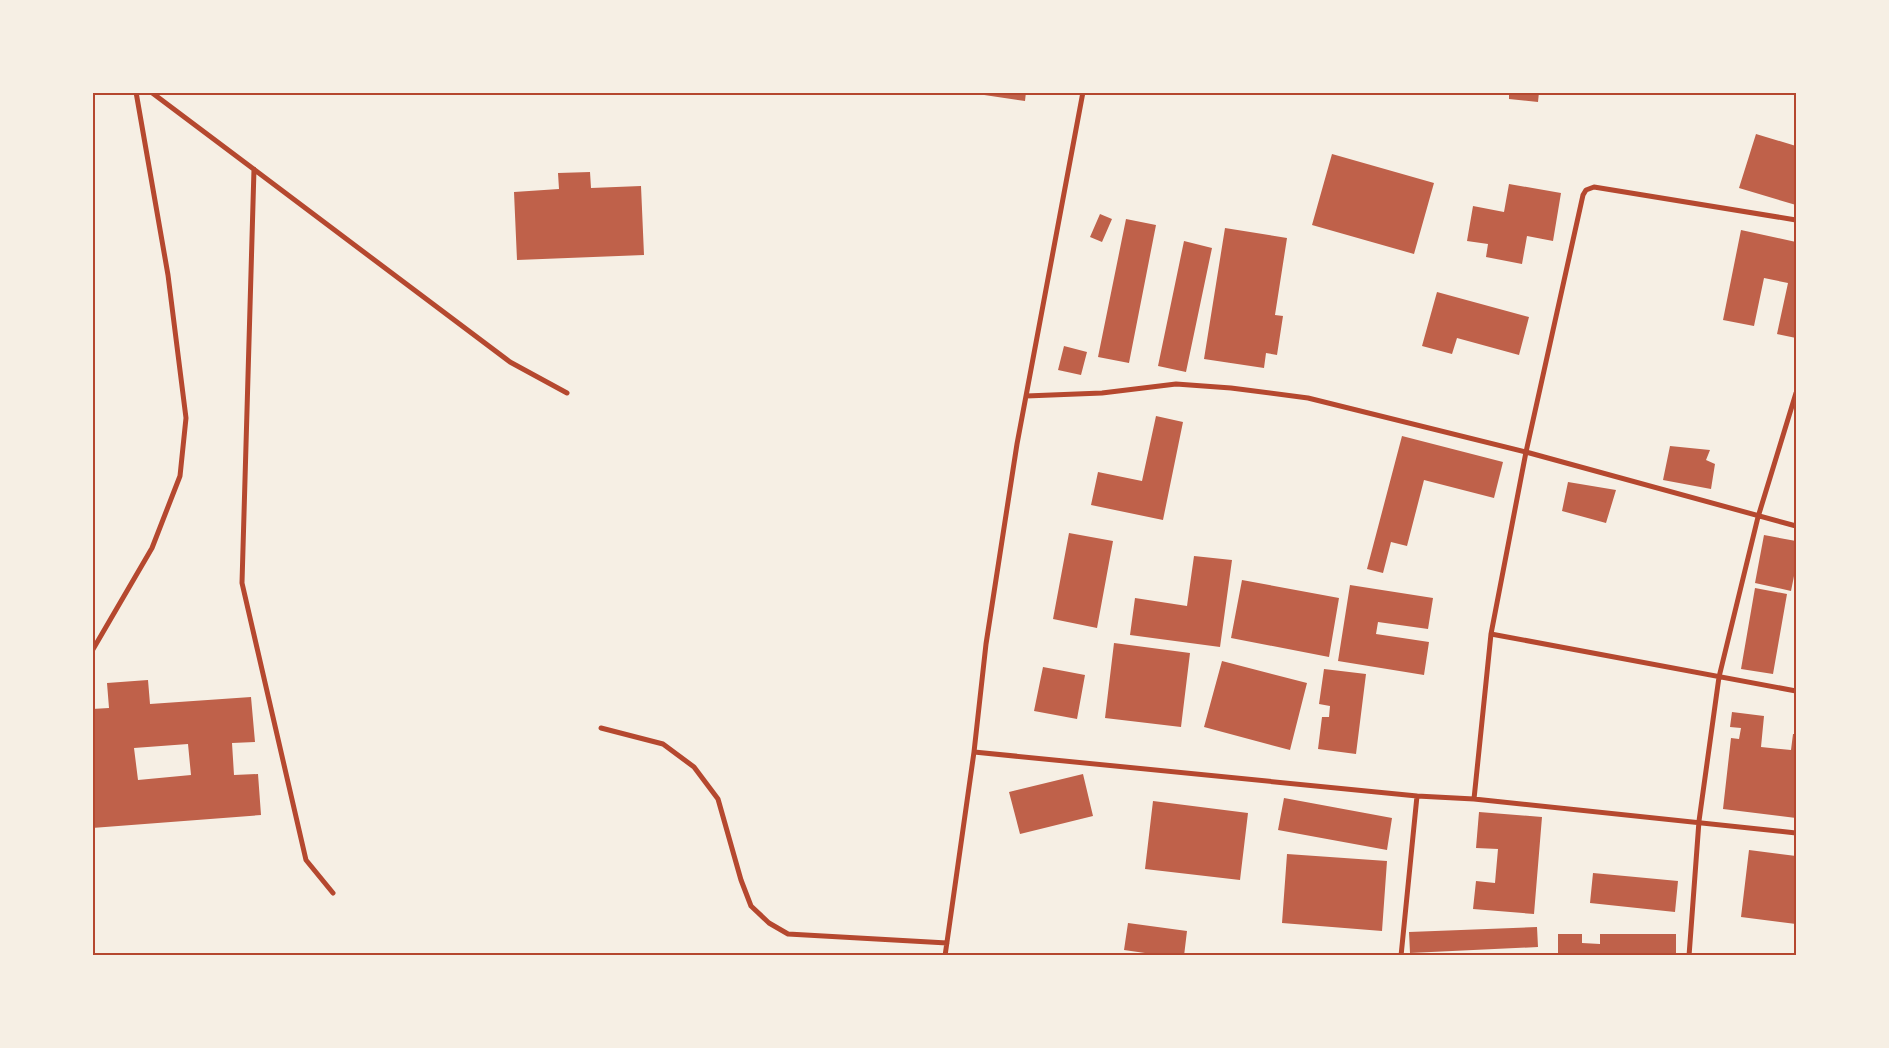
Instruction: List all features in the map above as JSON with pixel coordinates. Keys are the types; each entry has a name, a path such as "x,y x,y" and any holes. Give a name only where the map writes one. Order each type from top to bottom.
{"street":[{"path":"92,651 152,548 180,476 186,418 168,275 136,92"},
{"path":"151,92 510,362 567,393"},
{"path":"945,956 974,752 986,644 1017,444 1083,92"},
{"path":"254,169 242,583 306,860 333,893"},
{"path":"1474,799 1491,634 1526,452 1580,203 1586,190 1594,187 1796,220"},
{"path":"1026,396 1102,393 1176,384 1231,388 1308,398 1526,452 1796,526"},
{"path":"1689,956 1700,821 1719,677 1758,517 1796,393"},
{"path":"1491,634 1796,691"},
{"path":"601,728 663,744 694,767 718,799 741,880 751,906 769,923 788,934 947,943"},
{"path":"974,752 1417,796 1474,799 1700,821 1796,833"},
{"path":"1401,956 1417,796"}],"building":[{"path":"964,92 1026,92 1025,101"},
{"path":"1509,92 1539,92 1538,102 1509,99"},
{"path":"1756,134 1796,146 1796,205 1739,188"},
{"path":"1332,154 1434,183 1414,254 1312,225"},
{"path":"590,172 591,188 641,186 644,255 517,260 514,192 559,189 558,173"},
{"path":"1509,184 1561,193 1553,241 1527,236 1522,264 1486,257 1488,244 1467,241 1473,206 1504,212"},
{"path":"1100,214 1112,219 1102,242 1090,237"},
{"path":"1126,219 1156,225 1129,363 1098,357"},
{"path":"1225,228 1287,238 1275,315 1283,316 1277,355 1266,353 1264,368 1204,359"},
{"path":"1741,230 1796,242 1796,338 1777,334 1788,283 1764,278 1754,326 1723,320"},
{"path":"1184,241 1212,248 1186,372 1158,366"},
{"path":"1437,292 1529,317 1519,355 1457,338 1452,354 1422,346"},
{"path":"1064,346 1087,352 1081,375 1058,370"},
{"path":"1156,416 1183,422 1163,520 1091,505 1098,472 1142,481"},
{"path":"1402,436 1503,462 1494,498 1424,480 1407,546 1391,542 1383,573 1367,569"},
{"path":"1670,446 1710,450 1706,460 1715,464 1711,489 1663,480"},
{"path":"1568,482 1616,490 1606,523 1562,511"},
{"path":"1069,533 1113,541 1097,628 1053,619"},
{"path":"1764,535 1796,541 1796,577 1794,576 1791,591 1755,583"},
{"path":"1194,556 1232,560 1220,647 1130,635 1135,598 1187,606"},
{"path":"1242,580 1339,598 1329,657 1231,638"},
{"path":"1350,585 1433,598 1428,629 1378,622 1376,634 1429,642 1424,675 1338,661"},
{"path":"1755,588 1787,594 1773,674 1741,669"},
{"path":"1114,643 1190,653 1181,727 1105,718"},
{"path":"1222,661 1307,683 1290,750 1204,727"},
{"path":"1043,667 1085,675 1077,719 1034,711"},
{"path":"1324,669 1366,674 1356,754 1318,749 1322,717 1329,717 1330,706 1319,704"},
{"path":"148,680 150,704 251,697 255,742 232,743 234,775 258,774 261,815 92,828 92,709 109,708 107,683","holes":["188,744 191,775 138,780 134,748"]},
{"path":"1732,712 1764,716 1761,747 1791,750 1793,734 1796,734 1796,818 1723,809 1731,738 1739,739 1741,728 1730,727"},
{"path":"1083,774 1093,816 1020,834 1009,792"},
{"path":"1284,798 1392,818 1387,850 1278,830"},
{"path":"1153,801 1248,813 1240,880 1145,869"},
{"path":"1479,812 1542,817 1534,914 1473,909 1476,881 1495,883 1498,849 1476,848"},
{"path":"1749,850 1796,856 1796,924 1741,917"},
{"path":"1287,854 1387,861 1382,931 1282,923"},
{"path":"1593,873 1678,881 1675,912 1590,903"},
{"path":"1128,923 1187,931 1184,956 1166,956 1124,950"},
{"path":"1537,927 1538,947 1410,953 1409,932"},
{"path":"1558,934 1582,934 1582,943 1600,944 1600,934 1676,934 1676,956 1558,956"}]}
